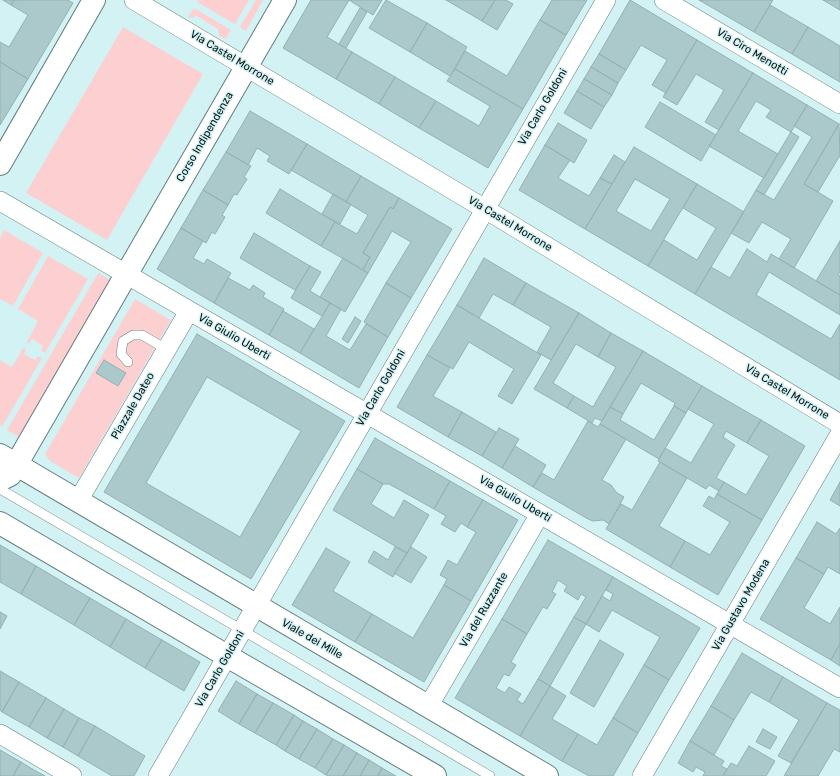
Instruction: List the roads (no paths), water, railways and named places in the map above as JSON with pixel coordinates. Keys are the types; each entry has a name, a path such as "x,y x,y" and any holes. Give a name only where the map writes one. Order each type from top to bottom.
{"main road":[{"path":"0,164 94,0"},
{"name":"Corso Indipendenza","path":"126,275 285,0"},
{"path":"0,480 10,475 8,460 126,275"},
{"path":"8,460 78,501"},
{"name":"Viale dei Mille","path":"78,501 547,776"},
{"path":"0,523 435,776"}],"street":[{"name":"Via Castel Morrone","path":"134,0 485,209 840,424"},
{"name":"Via Carlo Goldoni","path":"158,776 606,0"},
{"name":"Via Ciro Menotti","path":"664,0 840,104"},
{"path":"0,201 189,311"},
{"name":"Via Giulio Uberti","path":"189,311 840,688"},
{"name":"Piazzale Dateo","path":"78,501 189,311"},
{"name":"Via Gustavo Modena","path":"642,776 840,434"},
{"name":"Via del Ruzzante","path":"428,707 540,514"},
{"path":"0,734 72,776"}],"lane":[{"path":"128,362 121,354 123,341 133,335 142,335 166,349"},
{"path":"0,489 490,776"}]}
